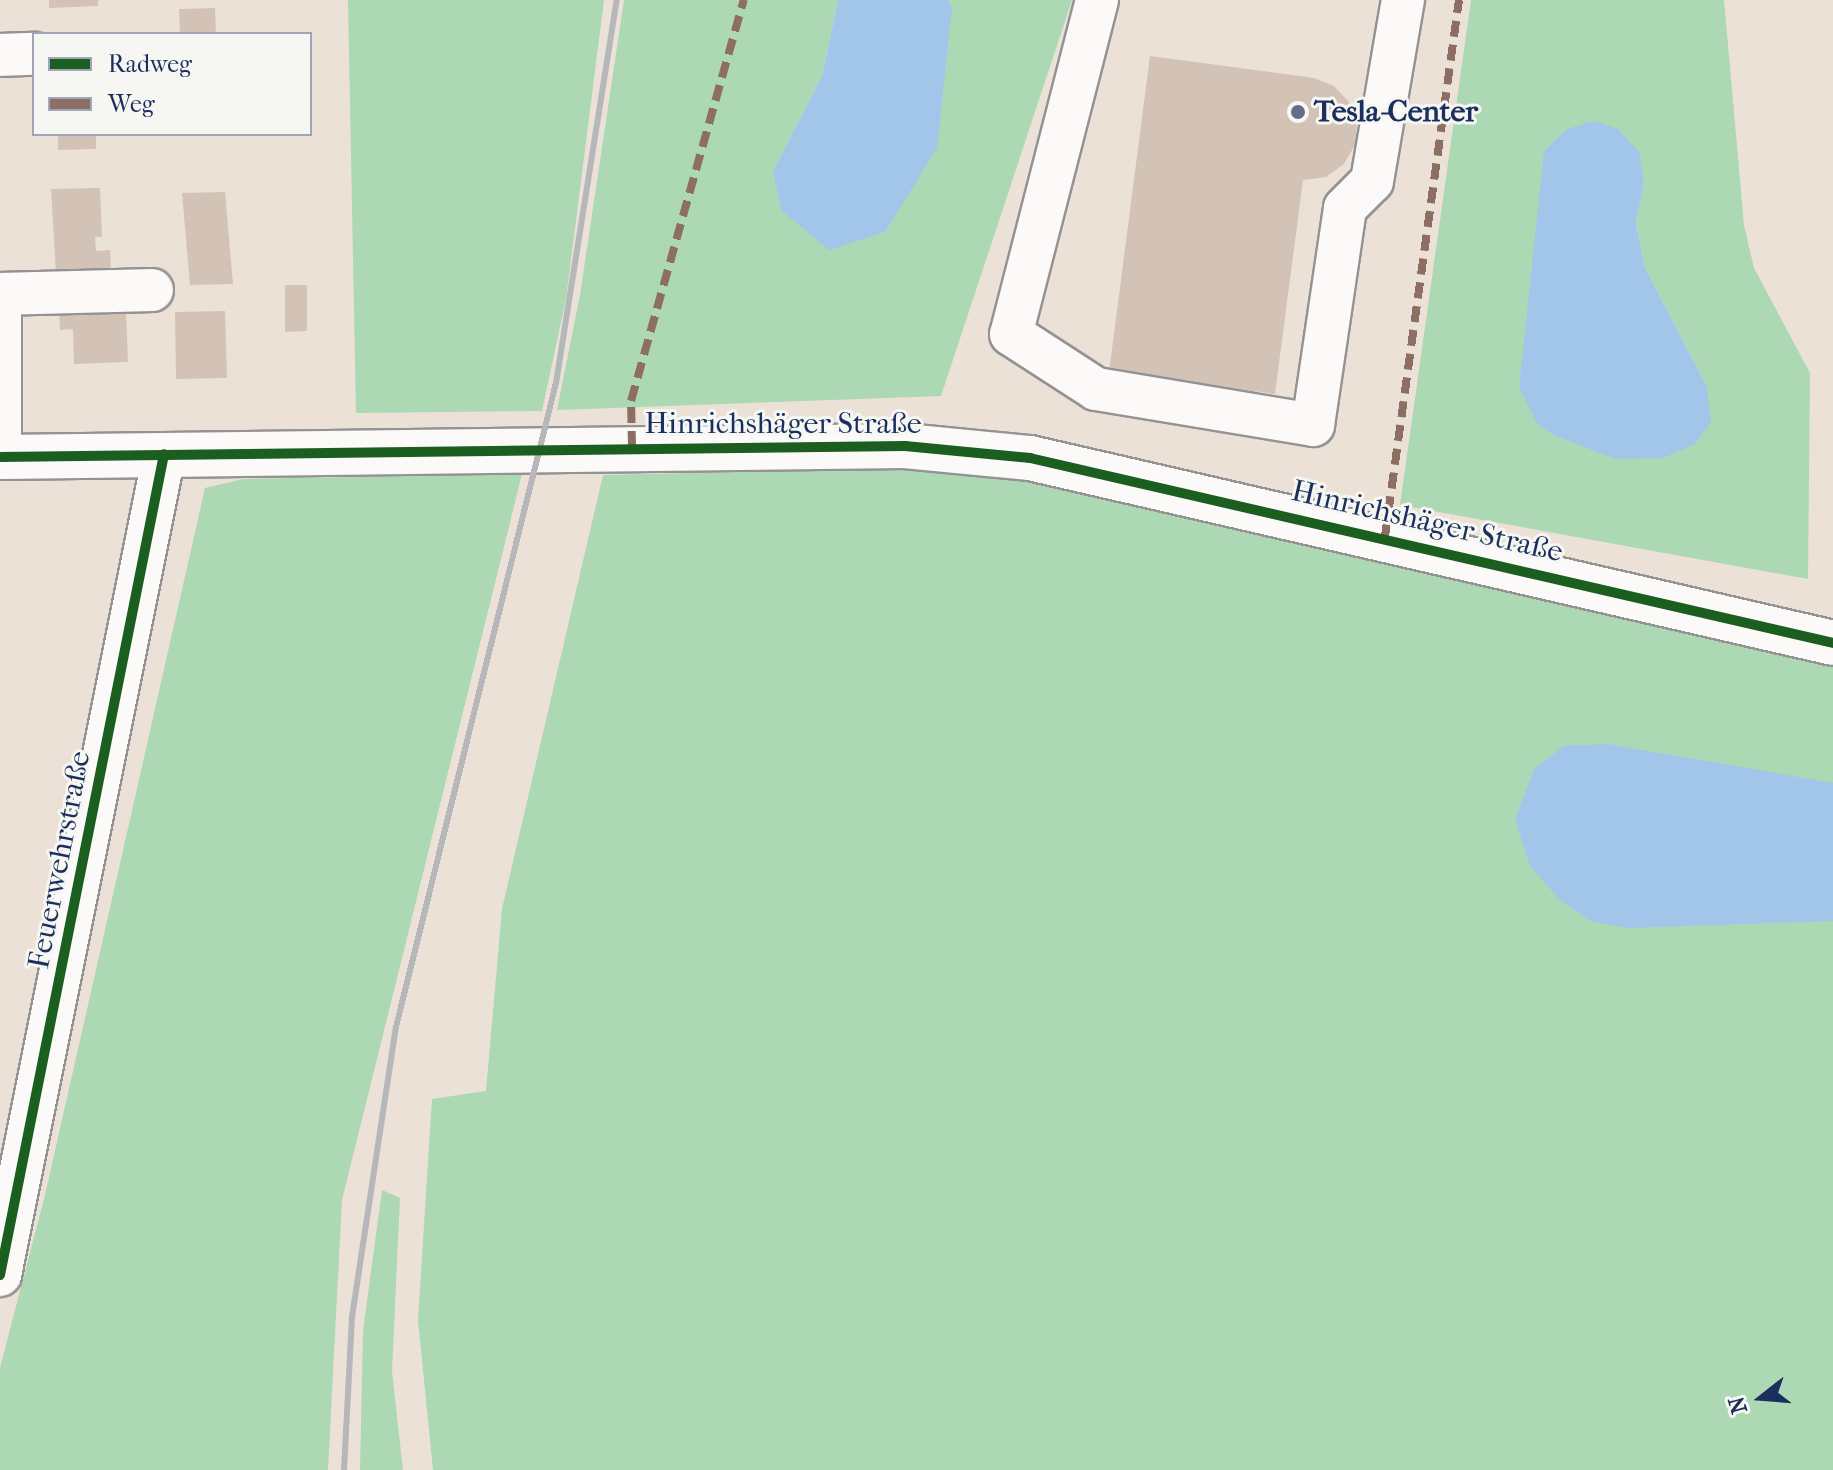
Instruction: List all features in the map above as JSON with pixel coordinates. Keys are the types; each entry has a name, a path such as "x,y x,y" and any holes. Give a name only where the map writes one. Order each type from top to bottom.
{"main road":[{"name":"Hinrichshäger Straße","path":"0,457 905,446 1030,458 1833,643"}],"street":[{"path":"1097,0 1011,334 1096,389 1313,425 1345,208 1372,181 1403,0"},
{"path":"0,55 32,54"},
{"path":"0,294 152,290"},
{"path":"0,302 0,457"},
{"name":"Feuerwehrstraße","path":"0,1275 164,454"}],"green space":[{"path":"348,0 604,0 566,299 542,411 356,413"},
{"path":"624,0 838,0 822,76 773,171 952,8 948,0 1072,0 941,396 557,410 580,295"},
{"path":"1471,0 1724,0 1744,225 1754,268 1810,373 1808,579 1400,505","holes":["1544,152 1644,182 1636,223 1645,268 1707,387"]},
{"path":"901,468 1037,477 1833,660 1833,1470 433,1470 418,1320 432,1099 486,1091 502,909 603,475"},
{"path":"522,474 342,1200 328,1470 0,1470 0,1368 45,1195 205,488 243,479"},
{"path":"382,1190 400,1198 392,1371 403,1470 360,1470 363,1331"}],"water":[{"path":"838,0 948,0 952,8 937,148 885,232 829,250 781,210 773,171 822,76"},
{"path":"1594,121 1618,129 1639,152 1644,182 1636,223 1645,268 1707,387 1711,422 1695,444 1663,458 1616,459 1553,435 1537,423 1519,387 1544,151 1567,129"},
{"path":"1608,744 1833,783 1833,921 1629,928 1590,921 1559,899 1530,866 1515,819 1534,769 1564,746"}],"building":[{"path":"49,0 98,0 98,6 49,8"},
{"path":"215,8 216,32 180,32 179,9"},
{"path":"1150,56 1314,78 1334,86 1349,102 1357,123 1355,145 1344,164 1326,177 1303,180 1275,394 1109,372"},
{"path":"58,136 96,136 96,149 58,150"},
{"path":"100,188 102,237 95,237 96,251 110,250 111,272 56,273 51,189"},
{"path":"225,192 233,284 190,285 182,193"},
{"path":"285,285 307,285 307,331 285,332"},
{"path":"90,302 90,315 126,313 128,362 74,364 73,329 60,330 59,303"},
{"path":"225,311 227,378 176,379 175,312"}],"railway":[{"path":"344,1470 352,1317 396,1027 556,383 617,0"}],"marked path":[{"path":"632,447 631,401 744,0"},
{"path":"1385,536 1459,0"}],"cycle path":[{"path":"0,457 905,446 1030,458 1833,643"},
{"path":"0,1275 164,454"}],"place":[{"name":"Tesla-Center","path":"1298,112"}]}
